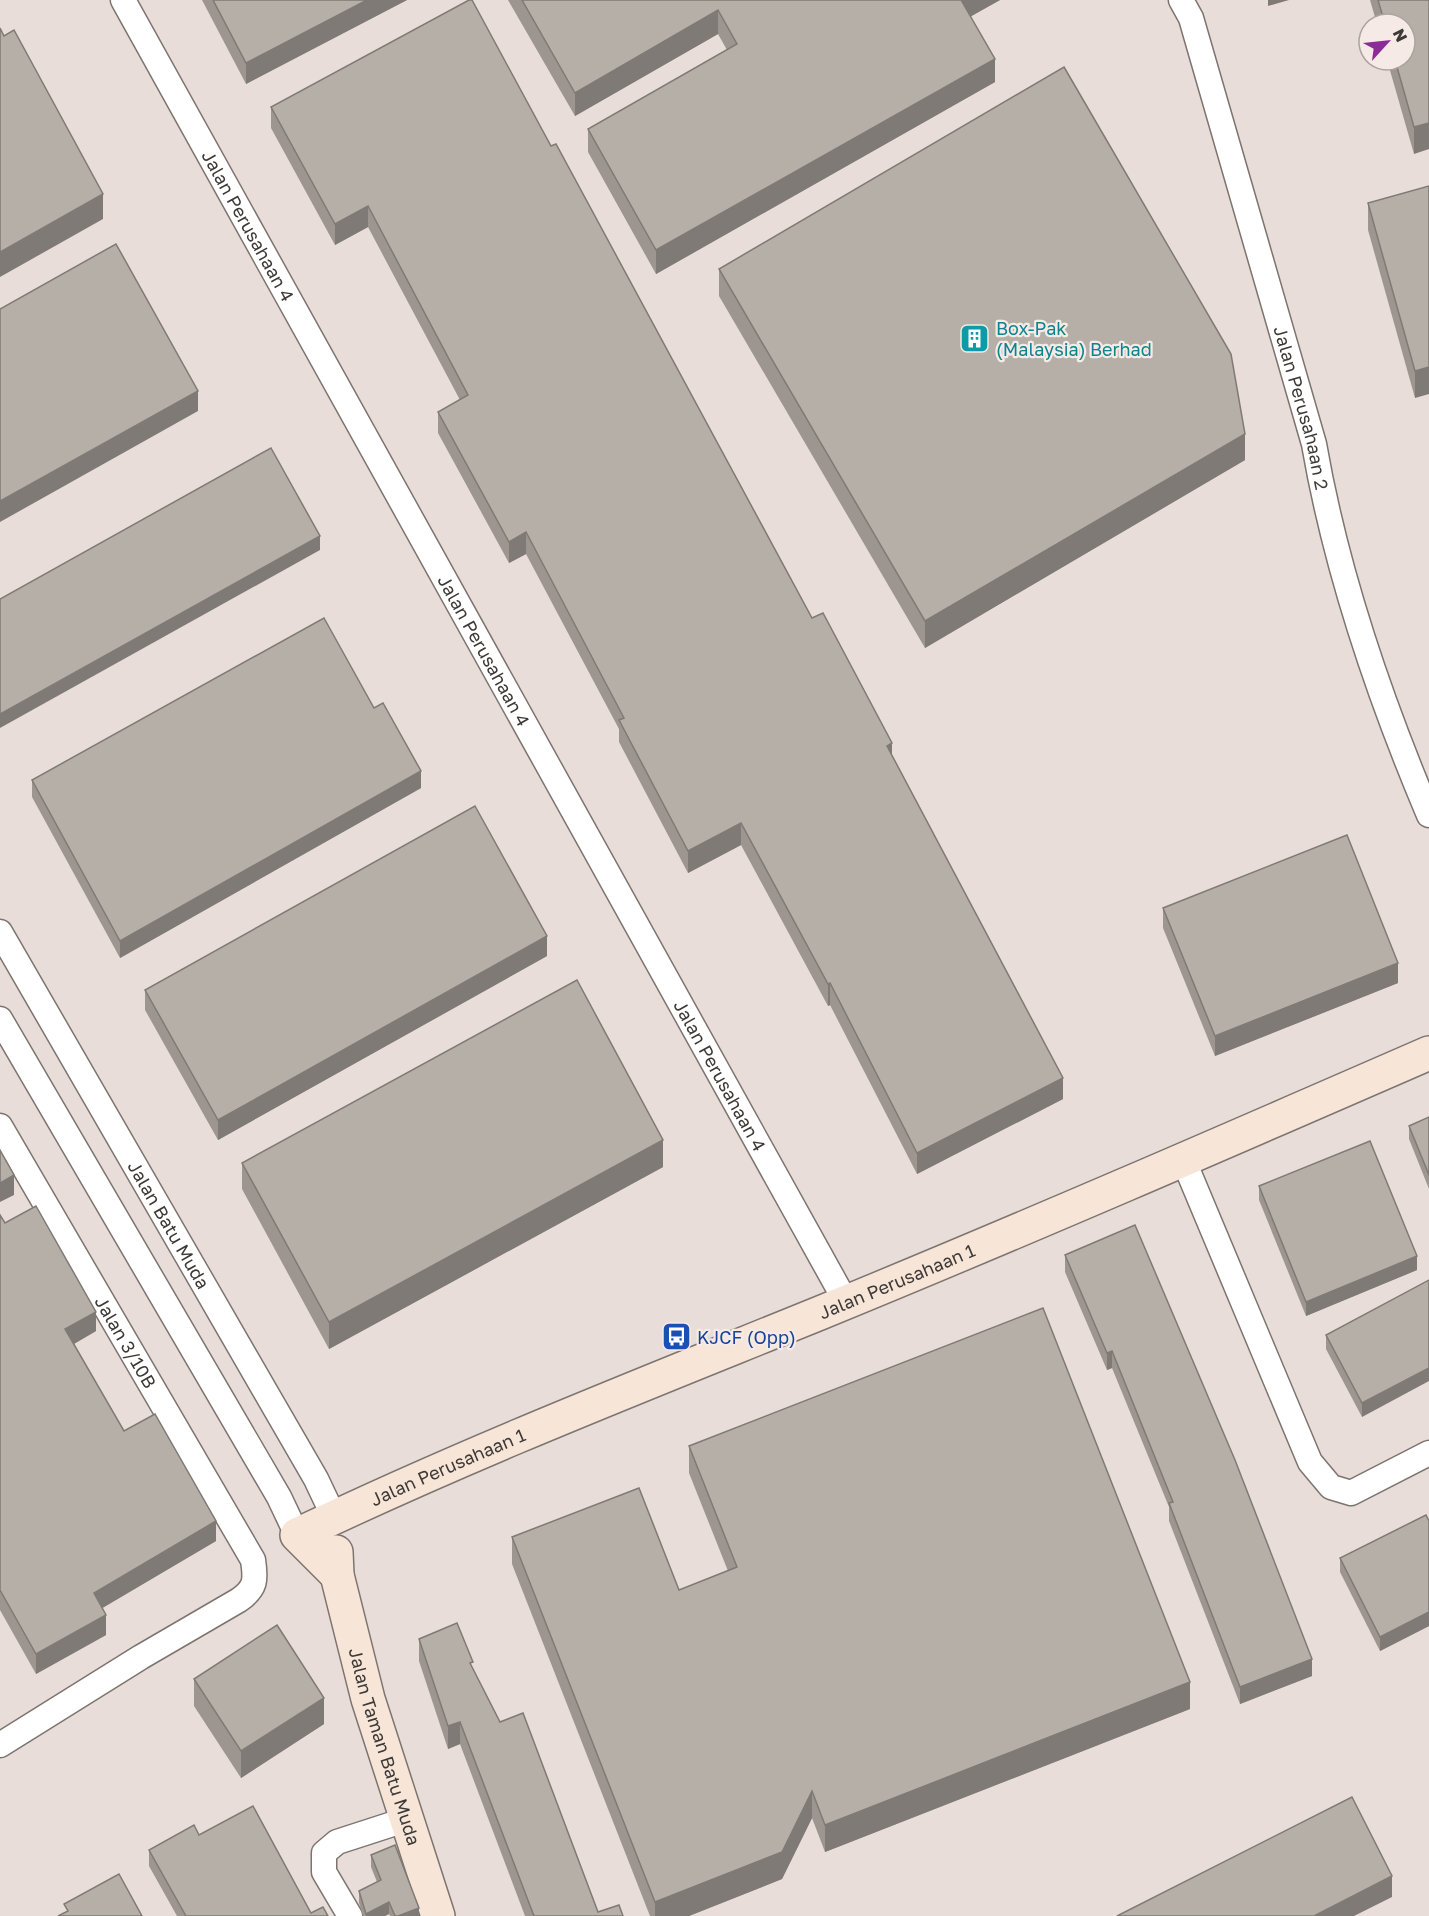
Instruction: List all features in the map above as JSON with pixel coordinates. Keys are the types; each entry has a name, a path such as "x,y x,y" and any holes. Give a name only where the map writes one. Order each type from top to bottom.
{"street":[{"name":"Jalan Perusahaan 4","path":"123,0 846,1302"},
{"name":"Jalan Perusahaan 2","path":"1181,0 1191,18 1314,444 1321,485 1358,626 1429,815"},
{"name":"Jalan Batu Muda","path":"0,932 316,1479 334,1518"},
{"path":"0,1019 273,1487 297,1535 337,1575"},
{"name":"Jalan Perusahaan 1","path":"297,1535 378,1496 587,1407 846,1302 1429,1053"},
{"name":"Jalan 3/10B","path":"0,1126 253,1560 256,1581 251,1591 2,1738"},
{"path":"1183,1159 1310,1462 1331,1487 1351,1493 1429,1454"},
{"name":"Jalan Taman Batu Muda","path":"334,1518 337,1575 368,1699 438,1916"},
{"path":"350,1916 324,1872 324,1853 337,1842 408,1819"}],"building":[{"path":"213,0 367,0 246,63"},
{"path":"472,0 551,146 556,144 812,618 823,613 892,743 887,746 1063,1078 917,1153 830,983 828,984 741,823 688,851 619,720 624,718 526,532 509,542 438,412 468,395 368,206 335,224 271,107"},
{"path":"522,0 961,0 995,59 656,250 588,129 737,44 718,10 575,93"},
{"path":"1378,0 1429,0 1429,123 1414,127 1398,72 1417,72 1417,12 1382,12"},
{"path":"0,28 4,36 14,30 103,194 0,252"},
{"name":"Box-Pak (Malaysia) Berhad","path":"1064,67 1231,354 1245,434 925,621 719,269"},
{"path":"1429,186 1429,367 1415,371 1368,203"},
{"path":"116,244 198,391 0,501 0,309"},
{"path":"271,448 320,536 0,714 0,599"},
{"path":"324,618 374,708 383,703 421,771 120,941 32,780"},
{"path":"475,806 547,936 218,1120 145,990"},
{"path":"1347,835 1398,963 1215,1036 1163,908"},
{"path":"577,980 663,1140 329,1322 242,1163"},
{"path":"1429,1117 1429,1175 1409,1126"},
{"path":"1370,1141 1417,1256 1306,1302 1259,1186"},
{"path":"0,1150 14,1175 0,1183"},
{"path":"36,1206 96,1312 65,1329 124,1431 155,1414 216,1521 94,1593 106,1615 36,1654 0,1590 0,1215 5,1223"},
{"path":"1135,1225 1235,1460 1312,1659 1240,1687 1169,1503 1173,1502 1112,1351 1107,1353 1065,1255"},
{"path":"1429,1280 1429,1368 1362,1403 1326,1335"},
{"path":"1043,1308 1190,1682 825,1825 812,1791 782,1852 655,1902 512,1537 639,1488 679,1590 737,1567 689,1446"},
{"path":"1426,1515 1429,1521 1429,1612 1380,1637 1340,1558"},
{"path":"457,1623 473,1662 470,1663 500,1722 523,1713 598,1912 619,1905 623,1916 534,1916 460,1722 448,1726 419,1639"},
{"path":"277,1625 324,1698 241,1751 194,1679"},
{"path":"1352,1797 1392,1876 1314,1916 1117,1916"},
{"path":"253,1806 311,1913 323,1907 328,1916 186,1916 149,1850 194,1825 199,1835"},
{"path":"395,1845 419,1908 395,1916 389,1902 366,1914 359,1891 381,1880 371,1855"},
{"path":"119,1874 142,1916 58,1916 68,1911 64,1904"}],"place":[{"name":"Box-Pak (Malaysia) Berhad","path":"975,338"},
{"name":"KJCF (Opp)","path":"676,1337"}]}
